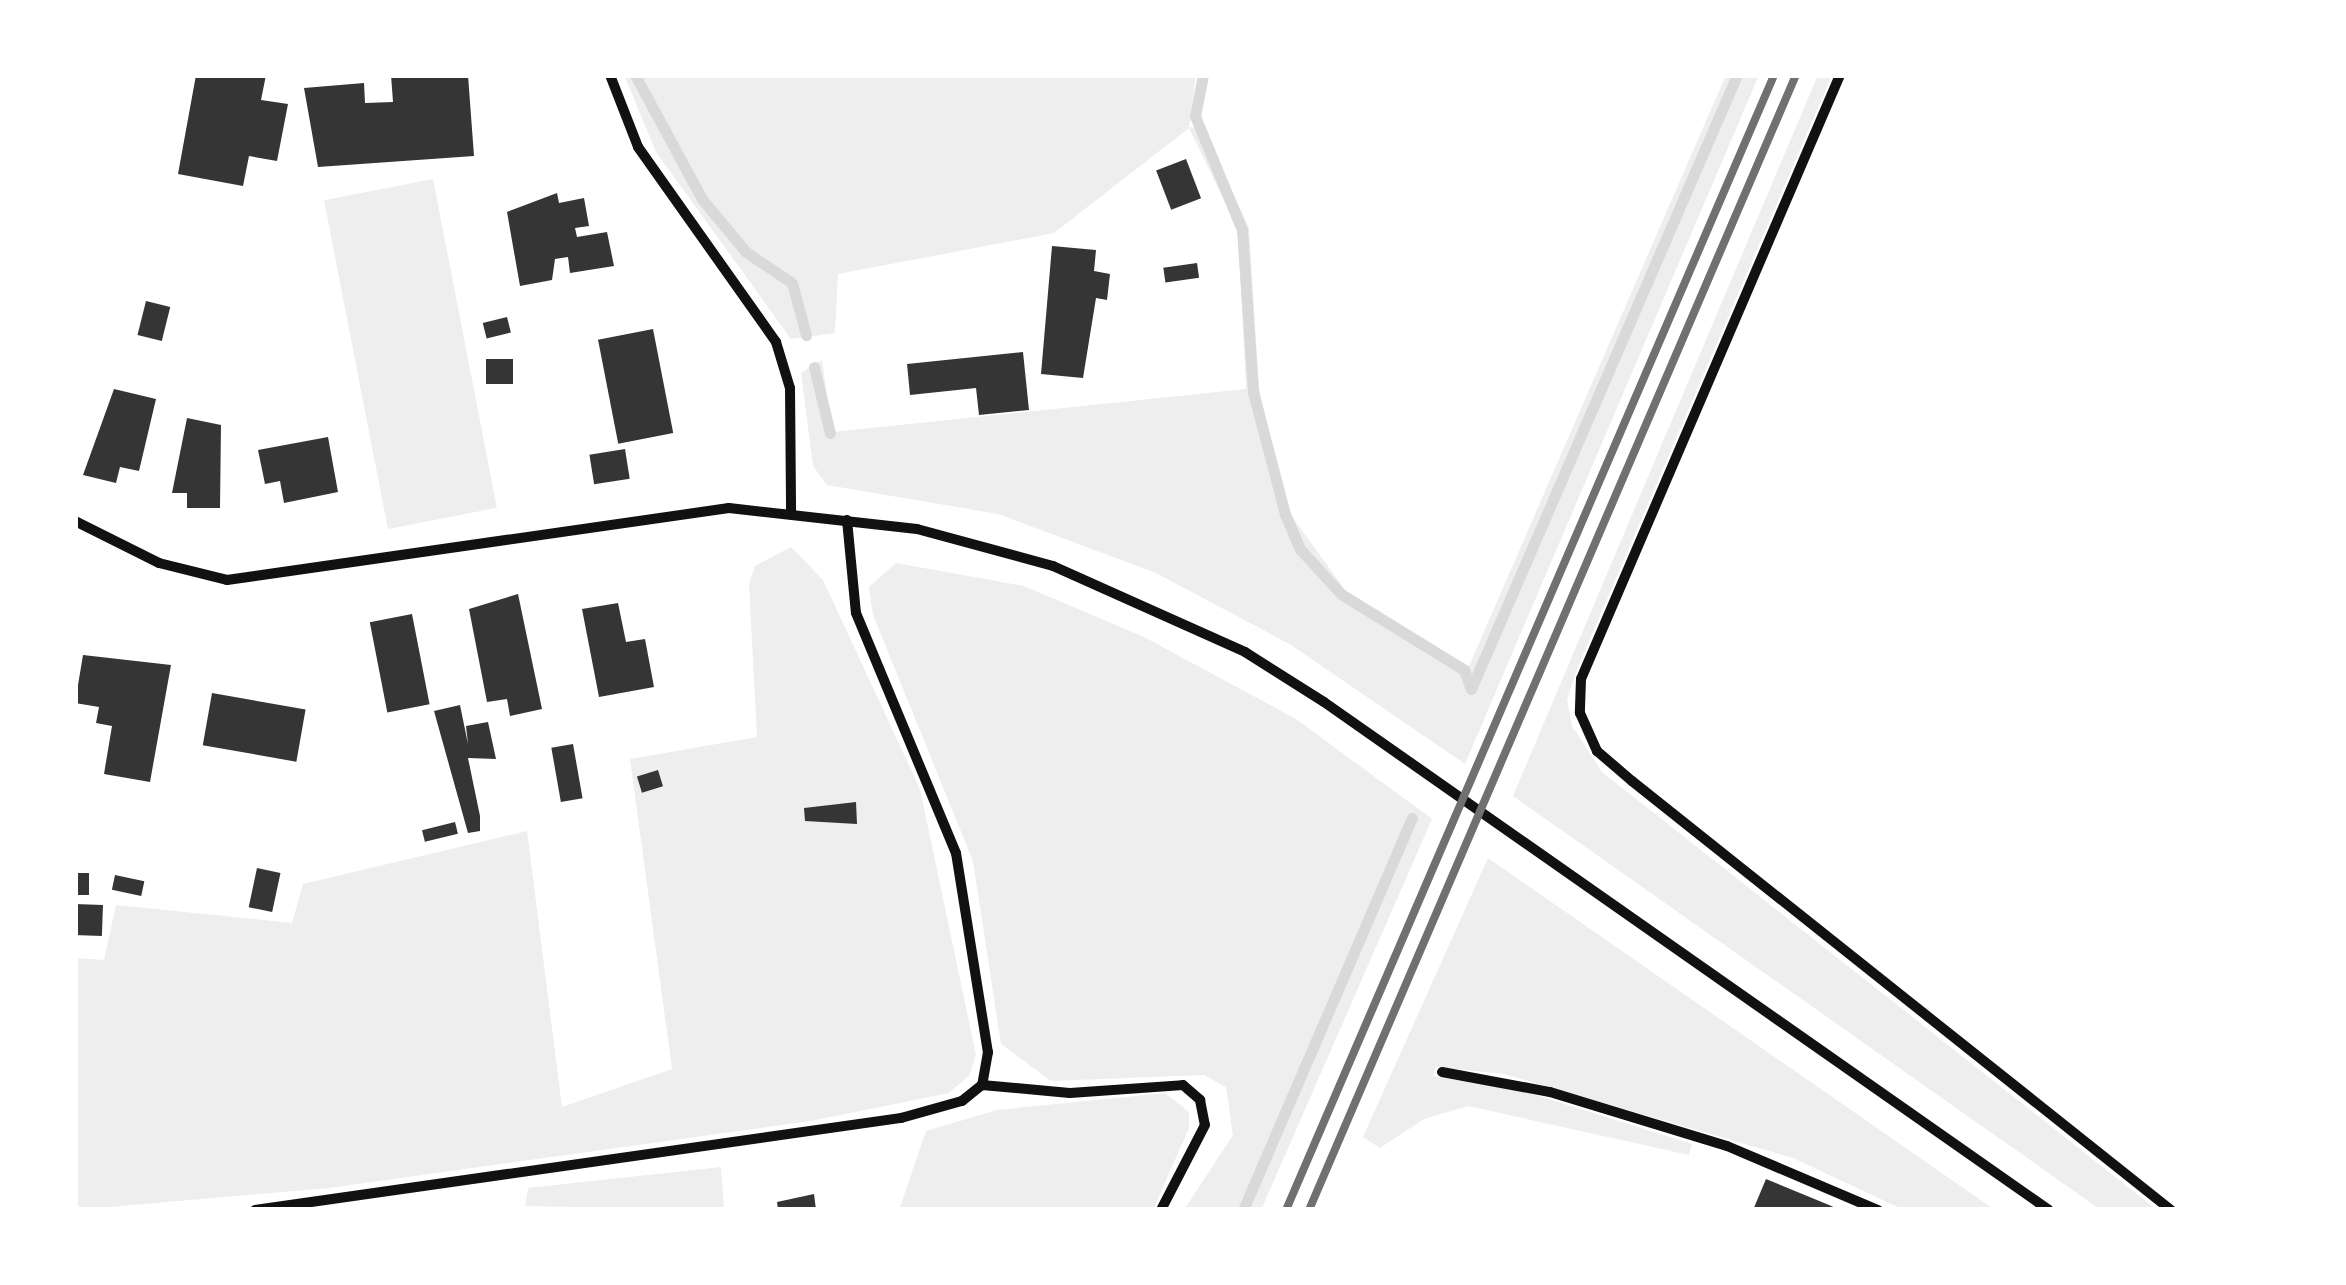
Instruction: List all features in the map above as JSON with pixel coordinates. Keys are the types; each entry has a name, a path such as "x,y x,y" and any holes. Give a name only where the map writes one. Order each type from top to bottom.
{"street":[{"path":"610,75 638,146 776,342 790,388 791,514"},
{"path":"1840,75 1581,680 1580,713 1597,752 1620,772 2170,1210"},
{"path":"75,520 159,563 227,580 643,514 791,514 987,545 1120,592 1245,652 1440,783 2050,1210"},
{"path":"256,1210 901,1118 962,1102 982,1085 988,1052 956,853 856,613 847,520"},
{"path":"1442,1072 1550,1092 1727,1146 1878,1210"},
{"path":"982,1085 1070,1093 1183,1085 1200,1100 1205,1125 1161,1210"}],"shaded area":[{"path":"624,75 1196,75 1189,127 1204,130 1249,228 1259,389 1288,511 1346,591 1469,666 1726,75 1759,75 1465,764 1291,645 1156,573 998,514 827,485 813,466 801,373 822,360 832,432 1246,389 1238,229 1189,128 1054,233 838,274 835,333 791,339 656,152"},
{"path":"1818,75 1832,75 1578,667 1567,699 1572,726 1602,772 2157,1210 2101,1210 1513,796"},
{"path":"433,179 497,508 388,529 324,200"},
{"path":"791,547 823,580 920,789 976,1055 969,1076 949,1093 811,1121 329,1188 75,1210 75,958 104,960 116,905 292,923 303,884 527,831 562,1107 672,1069 630,759 757,737 749,584 755,566"},
{"path":"896,563 1024,586 1144,637 1296,719 1432,819 1261,1210 1184,1210 1233,1135 1226,1087 1204,1075 1051,1081 1001,1044 973,861 873,615 869,587"},
{"path":"1488,858 1995,1210 1904,1210 1793,1158 1504,1074 1436,1067 1433,1076 1523,1091 1692,1144 1689,1155 1468,1106 1424,1119 1380,1148 1363,1137"},
{"path":"1165,1093 1189,1112 1189,1128 1153,1210 899,1210 926,1131 997,1110"},
{"path":"721,1167 724,1210 525,1206 528,1188"}],"building":[{"path":"196,75 266,75 261,100 288,104 277,161 249,156 243,186 178,174"},
{"path":"391,75 468,75 474,156 318,167 304,88 364,83 365,103 393,102"},
{"path":"1186,159 1201,198 1171,210 1156,170"},
{"path":"557,193 559,203 584,198 589,226 575,228 577,237 607,232 614,266 570,273 568,257 555,259 552,280 520,286 507,212"},
{"path":"1052,246 1096,250 1094,271 1110,274 1107,300 1096,298 1083,378 1041,374"},
{"path":"1197,263 1199,278 1165,283 1163,268"},
{"path":"146,301 170,307 162,341 138,335"},
{"path":"507,317 511,333 487,339 483,323"},
{"path":"653,329 673,433 618,444 598,340"},
{"path":"1023,352 1029,410 979,415 976,388 910,395 907,364"},
{"path":"486,359 513,359 513,384 486,384"},
{"path":"114,389 156,399 139,471 120,467 116,483 83,475"},
{"path":"187,418 221,425 220,508 187,508 187,493 172,493"},
{"path":"328,437 338,492 284,503 280,481 265,484 258,450"},
{"path":"625,449 630,479 594,484 589,455"},
{"path":"518,594 542,709 510,716 507,699 487,702 469,609"},
{"path":"618,603 626,642 645,639 654,687 599,697 582,609"},
{"path":"412,614 430,704 387,713 370,622"},
{"path":"83,655 171,665 150,782 104,774 112,726 96,723 99,707 75,703"},
{"path":"212,693 306,709 296,762 203,745"},
{"path":"460,705 468,744 466,726 488,722 496,759 468,758 480,831 468,833 434,711"},
{"path":"573,744 583,798 561,802 551,748"},
{"path":"658,770 663,786 642,793 637,776"},
{"path":"856,802 857,824 805,821 804,808"},
{"path":"455,822 458,834 425,842 422,830"},
{"path":"257,868 280,873 272,912 249,907"},
{"path":"75,873 89,873 89,895 75,895"},
{"path":"115,875 144,881 141,896 112,890"},
{"path":"75,904 103,905 102,936 75,935"},
{"path":"1766,1179 1829,1205 1840,1210 1753,1210"},
{"path":"814,1194 816,1210 778,1210 777,1202"}],"waterway":[{"path":"635,75 702,199 746,252 792,283 806,335"},
{"path":"1203,75 1195,116 1242,230 1253,392 1285,514 1300,549 1341,594 1464,670 1471,689"},
{"path":"1471,689 1737,75"},
{"path":"814,367 830,433"},
{"path":"1243,1210 1412,818"}],"railway":[{"path":"1286,1210 1774,75"},
{"path":"1309,1210 1796,75"}]}
